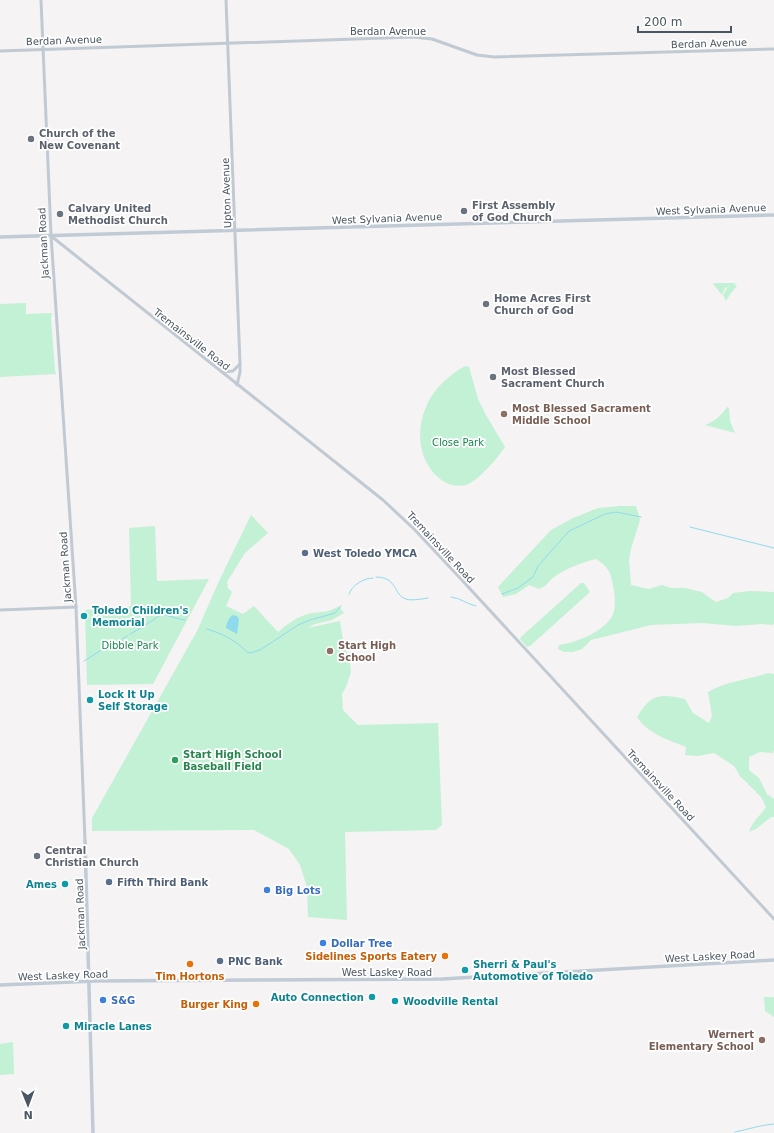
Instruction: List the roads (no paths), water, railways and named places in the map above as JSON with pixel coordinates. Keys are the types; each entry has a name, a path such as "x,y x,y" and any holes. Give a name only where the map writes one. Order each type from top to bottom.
{"main road":[{"name":"West Sylvania Avenue","path":"0,237 774,215"},
{"name":"Jackman Road","path":"85,841 93,1133"},
{"name":"West Laskey Road","path":"0,985 90,981 442,979 774,960"}],"street":[{"name":"Jackman Road","path":"41,0 50,236 76,606 85,841"},
{"name":"Upton Avenue","path":"226,0 240,364 237,385"},
{"name":"Berdan Avenue","path":"0,51 413,37 432,39 477,55 494,57 774,49"},
{"name":"Tremainsville Road","path":"50,236 383,500 415,530 774,919"},
{"path":"222,372 233,371 240,364"},
{"path":"0,610 76,606"}],"water":[{"path":"233,615 237,616 239,619 237,634 226,628 230,617"}],"waterway":[{"path":"502,594 518,588 533,577 538,566 569,531 605,514 616,512 641,517"},
{"path":"690,527 774,548"},
{"path":"376,577 388,580 392,583 399,594 408,600 428,598"},
{"path":"349,594 359,583 366,579 373,578"},
{"path":"451,597 476,606"},
{"path":"207,629 228,638 250,653 260,650 298,625 335,613 341,606"},
{"path":"130,634 162,614 185,620"},
{"path":"84,661 127,636"},
{"path":"735,1132 774,1124"}],"place":[{"name":"Church of the New Covenant","path":"31,139"},
{"name":"First Assembly of God Church","path":"464,211"},
{"name":"Calvary United Methodist Church","path":"60,214"},
{"name":"Home Acres First Church of God","path":"486,304"},
{"name":"Most Blessed Sacrament Church","path":"493,377"},
{"name":"Most Blessed Sacrament Middle School","path":"504,414"},
{"name":"West Toledo YMCA","path":"305,553"},
{"name":"Toledo Children's Memorial","path":"84,616"},
{"name":"Start High School","path":"330,651"},
{"name":"Lock It Up Self Storage","path":"90,700"},
{"name":"Start High School Baseball Field","path":"175,760"},
{"name":"Central Christian Church","path":"37,856"},
{"name":"Fifth Third Bank","path":"109,882"},
{"name":"Ames","path":"65,884"},
{"name":"Big Lots","path":"267,890"},
{"name":"Dollar Tree","path":"323,943"},
{"name":"Sidelines Sports Eatery","path":"445,956"},
{"name":"PNC Bank","path":"220,961"},
{"name":"Tim Hortons","path":"190,964"},
{"name":"Sherri & Paul's Automotive of Toledo","path":"465,970"},
{"name":"Auto Connection","path":"372,997"},
{"name":"S&G","path":"103,1000"},
{"name":"Woodville Rental","path":"395,1001"},
{"name":"Burger King","path":"256,1004"},
{"name":"Miracle Lanes","path":"66,1026"},
{"name":"Wernert Elementary School","path":"762,1040"}],"park label":[{"name":"Close Park","path":"458,442"},
{"name":"Dibble Park","path":"130,645"}]}
